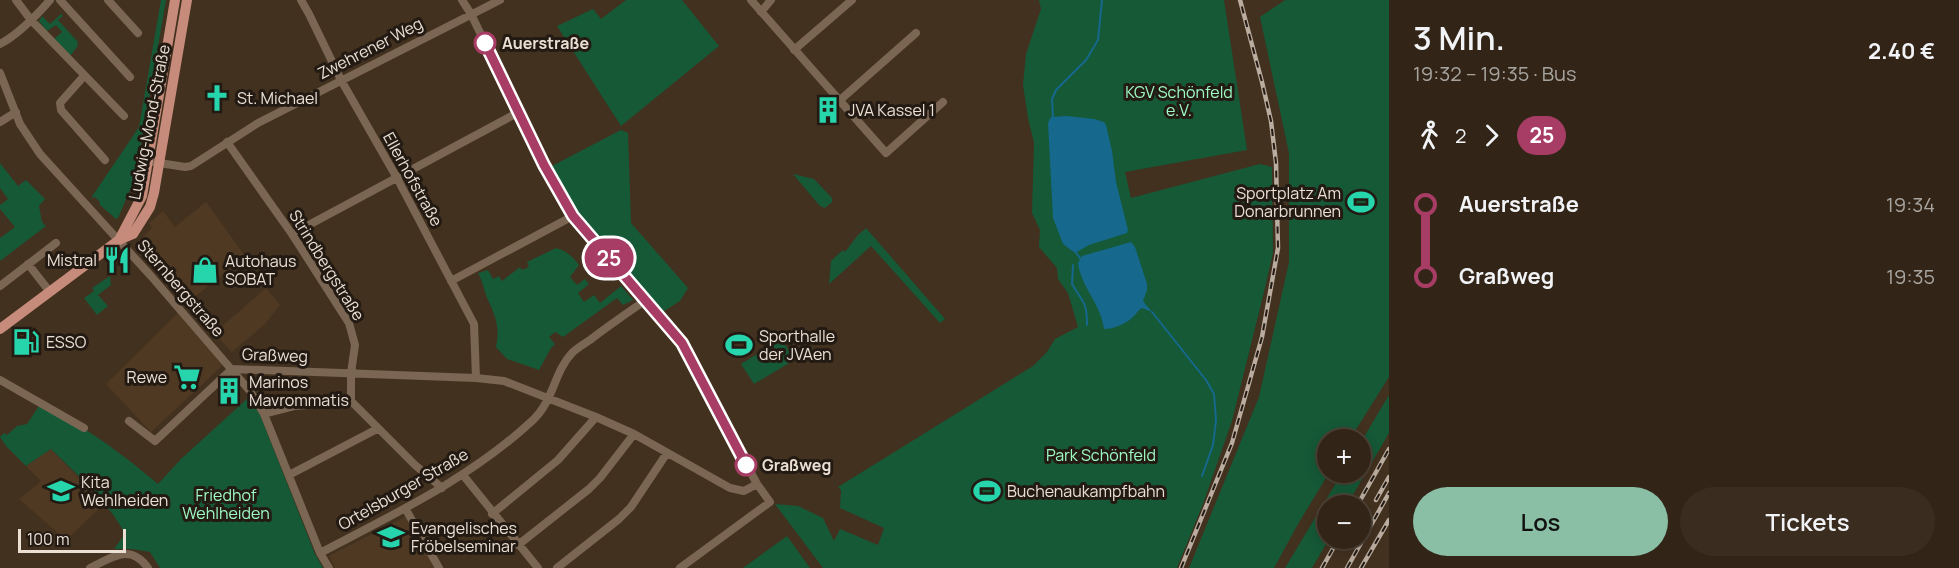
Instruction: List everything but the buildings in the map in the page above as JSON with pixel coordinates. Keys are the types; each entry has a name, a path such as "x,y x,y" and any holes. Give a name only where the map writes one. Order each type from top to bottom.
{"main road":[{"name":"Ludwig-Mond-Straße","path":"119,240 142,196 175,0"},
{"name":"Ludwig-Mond-Straße","path":"119,240 133,234 150,207 160,163 187,0"},
{"path":"0,329 119,240"}],"street":[{"path":"16,0 31,20 124,116"},
{"path":"0,44 31,20 50,0"},
{"path":"60,0 130,77"},
{"path":"108,0 138,33"},
{"name":"Ellerhofstraße","path":"300,0 474,324 476,378"},
{"path":"462,0 471,14 544,165 573,216 682,343 757,484 770,502 680,568"},
{"name":"Zwehrener Weg","path":"148,161 191,166 258,123 500,0"},
{"path":"751,0 886,153 943,102"},
{"path":"761,12 771,0"},
{"path":"794,50 852,0"},
{"path":"839,101 916,33"},
{"name":"Sternbergstraße","path":"0,73 27,137 40,154 119,240 250,391 264,414 320,553 329,568"},
{"path":"84,76 60,103 61,110 105,160"},
{"path":"0,122 16,111"},
{"path":"292,234 519,112"},
{"name":"Strindbergstraße","path":"227,142 292,234 349,323 355,345 351,373 351,401"},
{"path":"451,281 573,216"},
{"path":"0,286 56,243"},
{"path":"28,264 50,292"},
{"name":"Ortelsburger Straße","path":"320,553 463,475 533,420 545,407 571,354 646,300"},
{"path":"129,421 155,441 232,369"},
{"name":"Graßweg","path":"232,369 504,381 634,434 730,488 744,491 757,484"},
{"path":"0,380 84,428"},
{"path":"264,414 294,406 351,401 377,429 442,488"},
{"path":"492,514 558,460 596,417"},
{"path":"289,475 377,429"},
{"path":"518,545 589,489 634,434"},
{"path":"557,568 631,507 668,453"},
{"path":"463,475 492,514 538,568"},
{"path":"405,508 439,568"},
{"path":"90,568 126,553 136,555 148,568"}],"shaded area":[{"path":"206,202 245,256 187,303 137,243 152,228 149,223 163,211 175,227"},
{"path":"266,288 280,305 264,325 232,352 214,333"},
{"path":"178,313 223,365 151,432 106,384"},
{"name":"Kita Wehlheiden","path":"51,449 104,504 66,540 19,499 41,481 26,466"},
{"name":"Evangelisches Fröbelseminar","path":"405,517 434,568 335,568 329,556"}],"green space":[{"path":"161,0 166,0 139,157 133,183 116,219 99,204 100,202 95,197 91,198 139,127"},
{"path":"626,0 682,0 719,46 621,126 557,26 593,9 601,19"},
{"name":"Park Schönfeld","path":"1039,0 1224,0 1247,150 1125,172 1131,198 1260,164 1272,167 1273,253 1232,421 1203,504 1177,568 823,568 775,504 798,506 823,518 834,541 840,529 878,545 884,528 840,508 841,490 838,487 1033,366 1047,352 1055,339 1078,327 1068,293 1058,279 1057,268 1039,247 1040,230 1032,213 1034,143 1023,85 1026,54 1041,9"},
{"path":"1285,0 1389,0 1389,377 1356,429 1317,429 1317,483 1323,483 1274,568 1189,568 1259,397 1289,262 1289,153 1260,17"},
{"path":"61,14 63,16 58,20 78,42 70,56 54,39 62,32 56,25 47,31 39,21 42,16 50,24"},
{"path":"621,130 628,133 631,223 688,288 680,301 661,313 575,214 548,168"},
{"path":"0,163 18,186 26,180 45,199 39,206 42,222 46,226 0,261 0,238 15,227 0,209 0,205 8,199 0,188"},
{"path":"793,174 814,179 832,198 832,202 825,208 820,206"},
{"path":"866,228 945,319 940,323 871,246 829,284 831,261 843,250 845,252"},
{"path":"556,248 569,254 579,265 570,277 577,285 585,279 589,284 578,293 584,302 594,295 600,303 621,286 633,300 623,305 617,298 563,337 555,332 549,337 555,344 539,370 507,359 496,347 497,323 478,273 488,270 493,279 499,276 502,281 520,267 522,270 529,267 527,262"},
{"path":"110,276 111,285 98,295 108,306 97,315 84,298 94,291 92,288"},
{"path":"781,339 794,358 812,347 813,349 754,384 741,364"},
{"path":"1389,395 1389,433 1371,464 1371,429 1369,429"},
{"name":"Friedhof Wehlheiden","path":"249,397 260,415 315,554 323,568 160,568 150,552 114,549 125,534 118,522 91,489 51,449 26,466 0,437 4,433 7,435 17,426 27,424 39,406 53,411 84,429 117,451 158,484 181,459"},
{"path":"1336,483 1360,483 1353,495 1329,495"},
{"path":"1317,515 1317,549 1323,549 1312,568 1285,568"},
{"path":"787,536 810,568 743,568"}],"water":[{"path":"1051,117 1094,119 1106,125 1116,182 1128,230 1127,233 1089,245 1075,253 1063,244 1053,218 1048,123"},
{"path":"1131,242 1135,247 1147,284 1143,301 1152,312 1142,308 1123,324 1104,329 1078,263 1082,256"}],"waterway":[{"path":"1053,118 1052,99 1056,90 1086,60 1098,40 1102,0"},
{"path":"1075,251 1082,261"},
{"path":"1073,265 1072,284 1085,306 1087,325"},
{"path":"1152,312 1206,380 1214,394 1216,420 1213,445 1202,476"}],"railway":[{"path":"1181,568 1232,443 1262,337 1278,248 1276,163 1271,121 1240,0"},
{"path":"1363,495 1389,449"},
{"path":"1376,500 1389,477"},
{"path":"1347,568 1389,493"},
{"path":"1361,568 1389,520"},
{"path":"1322,568 1333,549"}],"bus line":[{"name":"25","path":"485,43 544,165 573,216 682,343 746,465"}],"place":[{"name":"Auerstraße","path":"485,43"},
{"name":"St. Michael","path":"217,98"},
{"name":"JVA Kassel 1","path":"828,110"},
{"name":"Sportplatz Am Donarbrunnen","path":"1361,202"},
{"name":"Mistral","path":"117,260"},
{"name":"Autohaus SOBAT","path":"205,270"},
{"name":"ESSO","path":"26,342"},
{"name":"Sporthalle der JVAen","path":"739,345"},
{"name":"Rewe","path":"187,377"},
{"name":"Marinos Mavrommatis","path":"229,391"},
{"name":"Graßweg","path":"746,465"},
{"name":"Kita Wehlheiden","path":"61,491"},
{"name":"Buchenaukampfbahn","path":"987,491"},
{"name":"Evangelisches Fröbelseminar","path":"391,537"}],"park label":[{"name":"KGV Schönfeld e.V.","path":"1179,101"}]}
